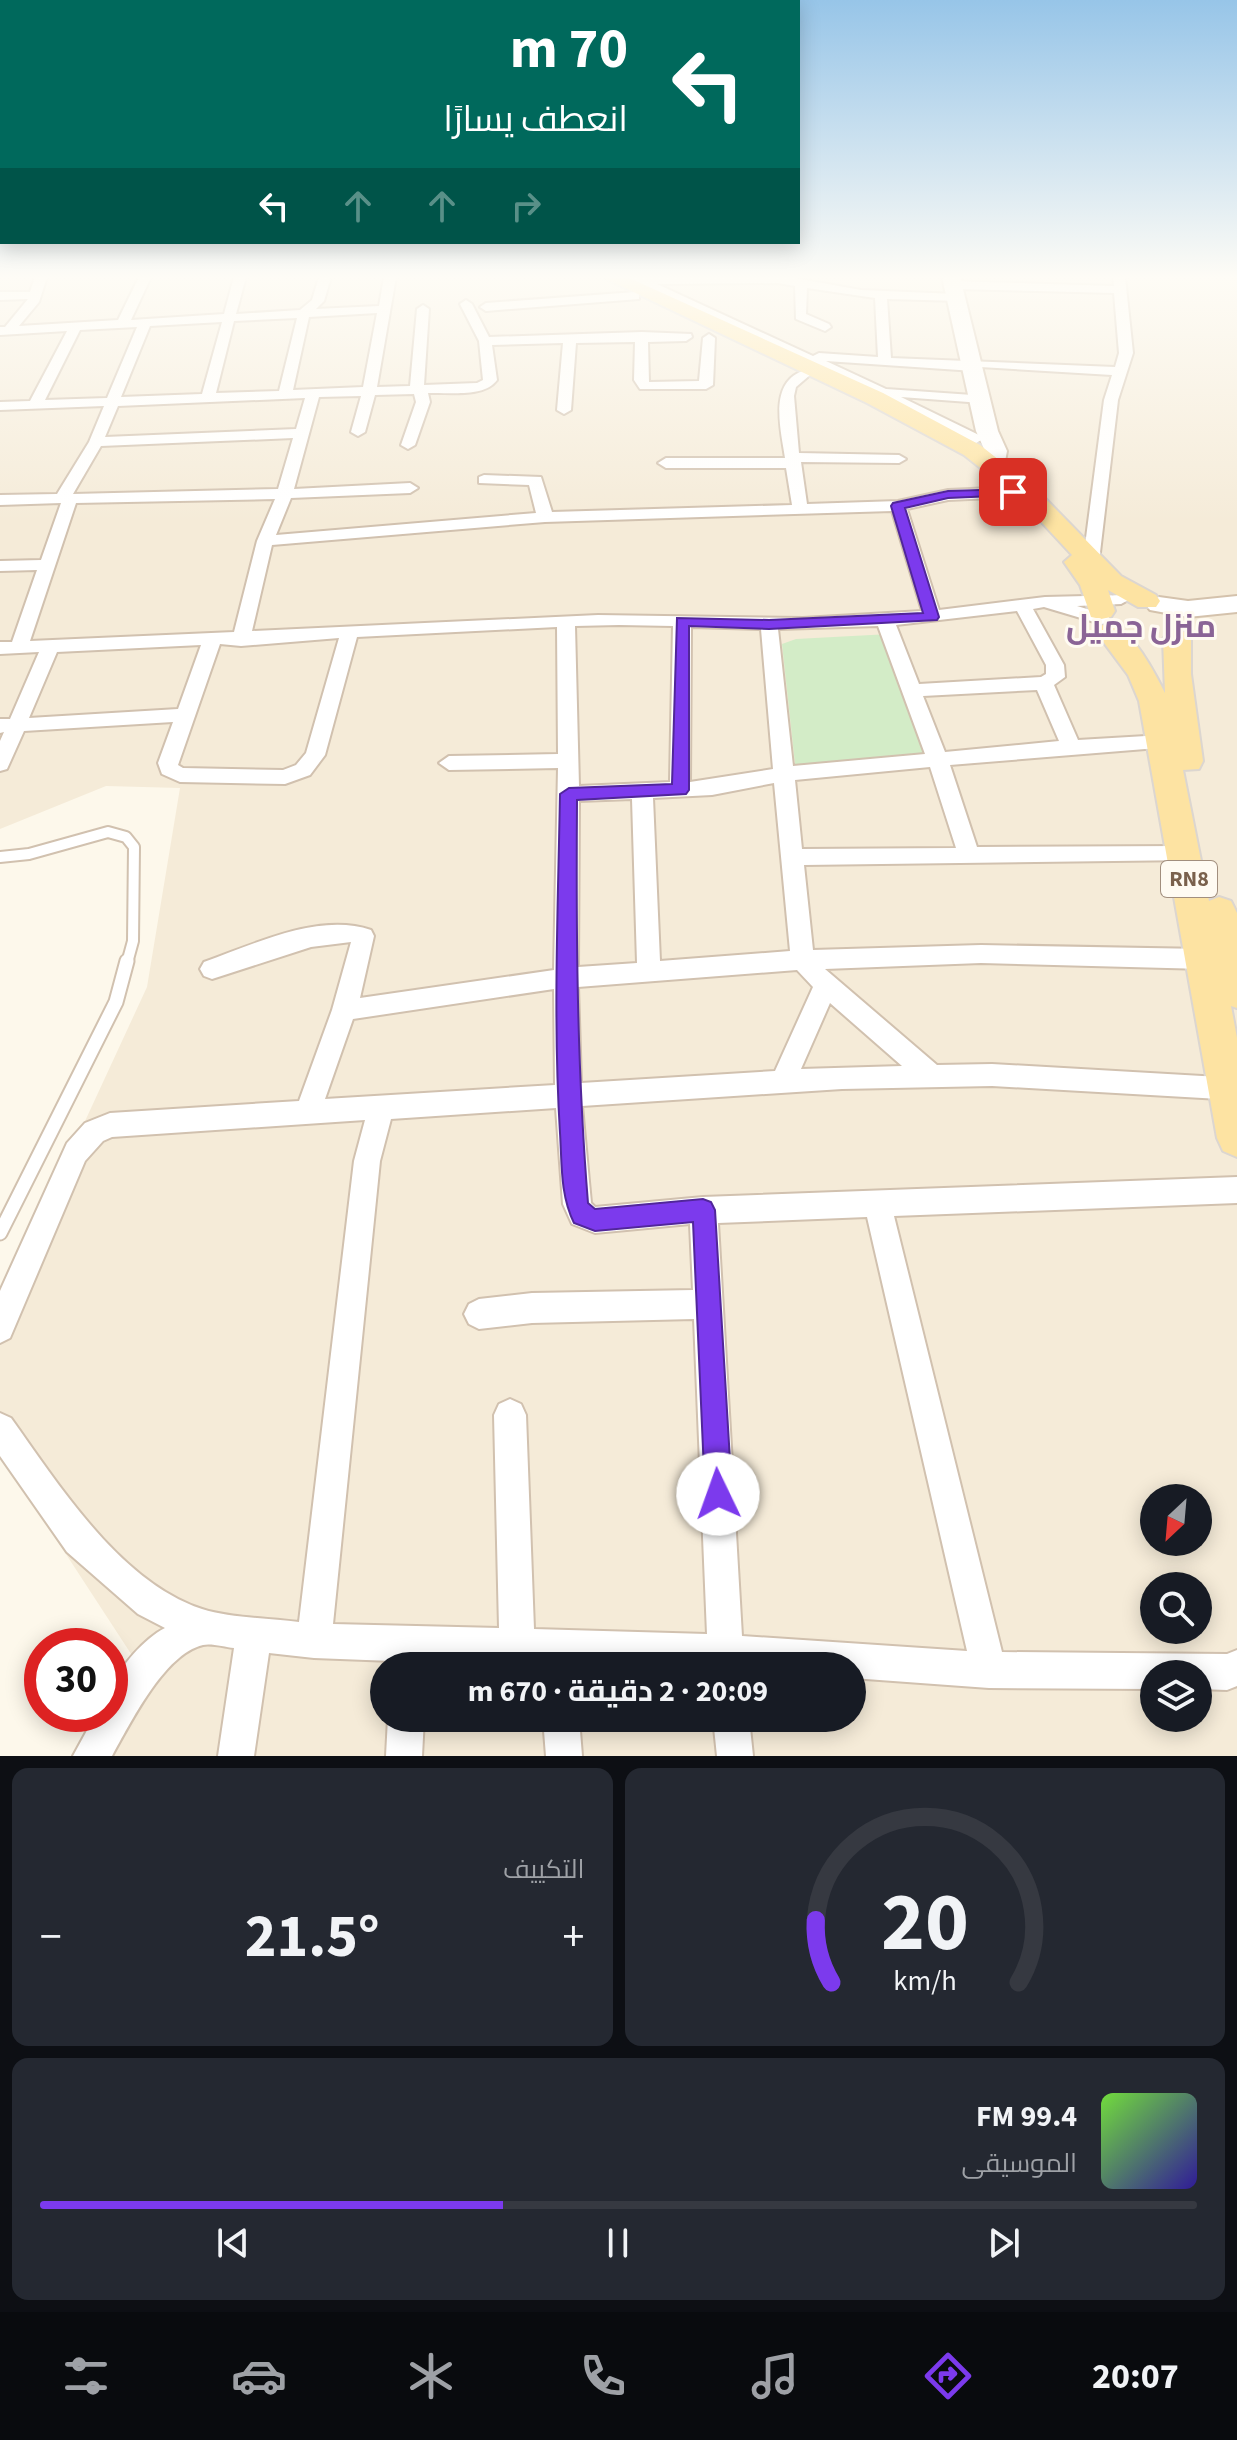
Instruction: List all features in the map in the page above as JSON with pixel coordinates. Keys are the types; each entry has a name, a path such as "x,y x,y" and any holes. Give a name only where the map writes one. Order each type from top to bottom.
{"main road":[{"name":"RN8","path":"778,359 875,398 976,445 994,472 1120,610 1177,619 1181,627 1177,674 1187,753 1237,993"},
{"name":"RN8","path":"786,359 803,365 899,418 976,445"},
{"name":"RN8","path":"994,472 1039,505 1112,582 1148,684 1163,742 1233,1088 1237,1138"},
{"name":"RN8","path":"1120,610 1120,638 1146,646 1169,643 1178,637"}],"street":[{"path":"35,405 59,359"},
{"path":"130,359 96,442 66,499 49,565 9,648 241,640 566,621 769,624 885,620 1045,602 1080,610 1188,609 1237,604"},
{"path":"208,397 218,359"},
{"path":"285,395 293,359"},
{"path":"358,432 375,359"},
{"path":"408,445 423,402 422,394 417,389 419,359"},
{"path":"0,406 313,395 487,384 490,380 487,359"},
{"path":"564,410 568,359"},
{"path":"641,359 641,380 645,386 706,385 708,359"},
{"path":"790,359 862,383 976,445 982,399 971,359"},
{"path":"803,365 861,359 1122,371"},
{"path":"861,359 862,383"},
{"path":"1091,561 1111,400 1124,359"},
{"path":"800,508 788,389 803,365"},
{"path":"878,391 982,399"},
{"path":"241,640 265,541 280,509 313,395"},
{"path":"96,442 300,433"},
{"path":"666,463 899,459"},
{"path":"484,480 536,480 545,517"},
{"path":"0,500 410,488"},
{"path":"265,541 545,517 898,506 948,495 1013,492"},
{"path":"898,506 932,617"},
{"path":"0,566 49,565"},
{"path":"911,691 1044,683 1056,677 1055,665 1022,605"},
{"path":"1178,637 1199,623 1237,613"},
{"path":"885,620 938,761 969,855"},
{"path":"566,621 568,1094 577,1204 582,1215 595,1220 703,1210 1237,1190"},
{"path":"680,790 682,621"},
{"path":"769,624 802,960 826,985 931,1075"},
{"path":"212,640 168,763 174,773 285,777 303,770 315,755 349,634"},
{"path":"0,764 9,725 50,647"},
{"path":"1044,683 1071,747"},
{"path":"9,725 186,715"},
{"path":"569,794 712,788 786,774 1071,747 1163,742"},
{"path":"449,763 567,761"},
{"path":"642,792 649,972"},
{"path":"792,857 1184,854"},
{"path":"212,969 312,937 357,933 364,940 344,1010 308,1111"},
{"path":"344,1010 566,978 802,960 981,954 1205,959"},
{"path":"783,1082 826,985"},
{"path":"0,1328 76,1152 94,1132 110,1125 568,1094 931,1075 992,1075 1233,1088"},
{"path":"314,1641 367,1161 381,1108"},
{"path":"877,1203 989,1670"},
{"path":"703,1210 726,1652"},
{"path":"479,1314 547,1307 710,1304"},
{"path":"510,1415 517,1644"},
{"path":"0,1429 79,1540 150,1602 201,1627 394,1652"},
{"path":"91,1756 137,1679 168,1645 201,1627"},
{"path":"236,1756 254,1633"},
{"path":"431,1652 517,1644 544,1652"},
{"path":"866,1665 989,1670 1234,1672"},
{"path":"404,1756 405,1732"},
{"path":"562,1732 564,1756"},
{"path":"732,1732 735,1756"}],"lane":[{"path":"0,857 29,854 108,832 126,837 134,847 133,941 116,1002 0,1233"}],"shaded area":[{"path":"0,359 1237,359 1237,1756 79,1756 97,1732 128,1732 128,1680 137,1663 128,1649 128,1628 114,1628 0,1453 0,1305 147,987 180,788 106,786 0,829"}],"green space":[{"path":"890,634 930,758 802,769 795,764 782,644 796,639"}],"district":[{"name":"منزل جميل","path":"1141,627"}],"route":[{"path":"718,1494 703,1210 595,1220 582,1215 577,1204 568,1094 569,794 680,790 682,621 769,624 932,617 898,506 913,505 938,496 1013,492"}]}
